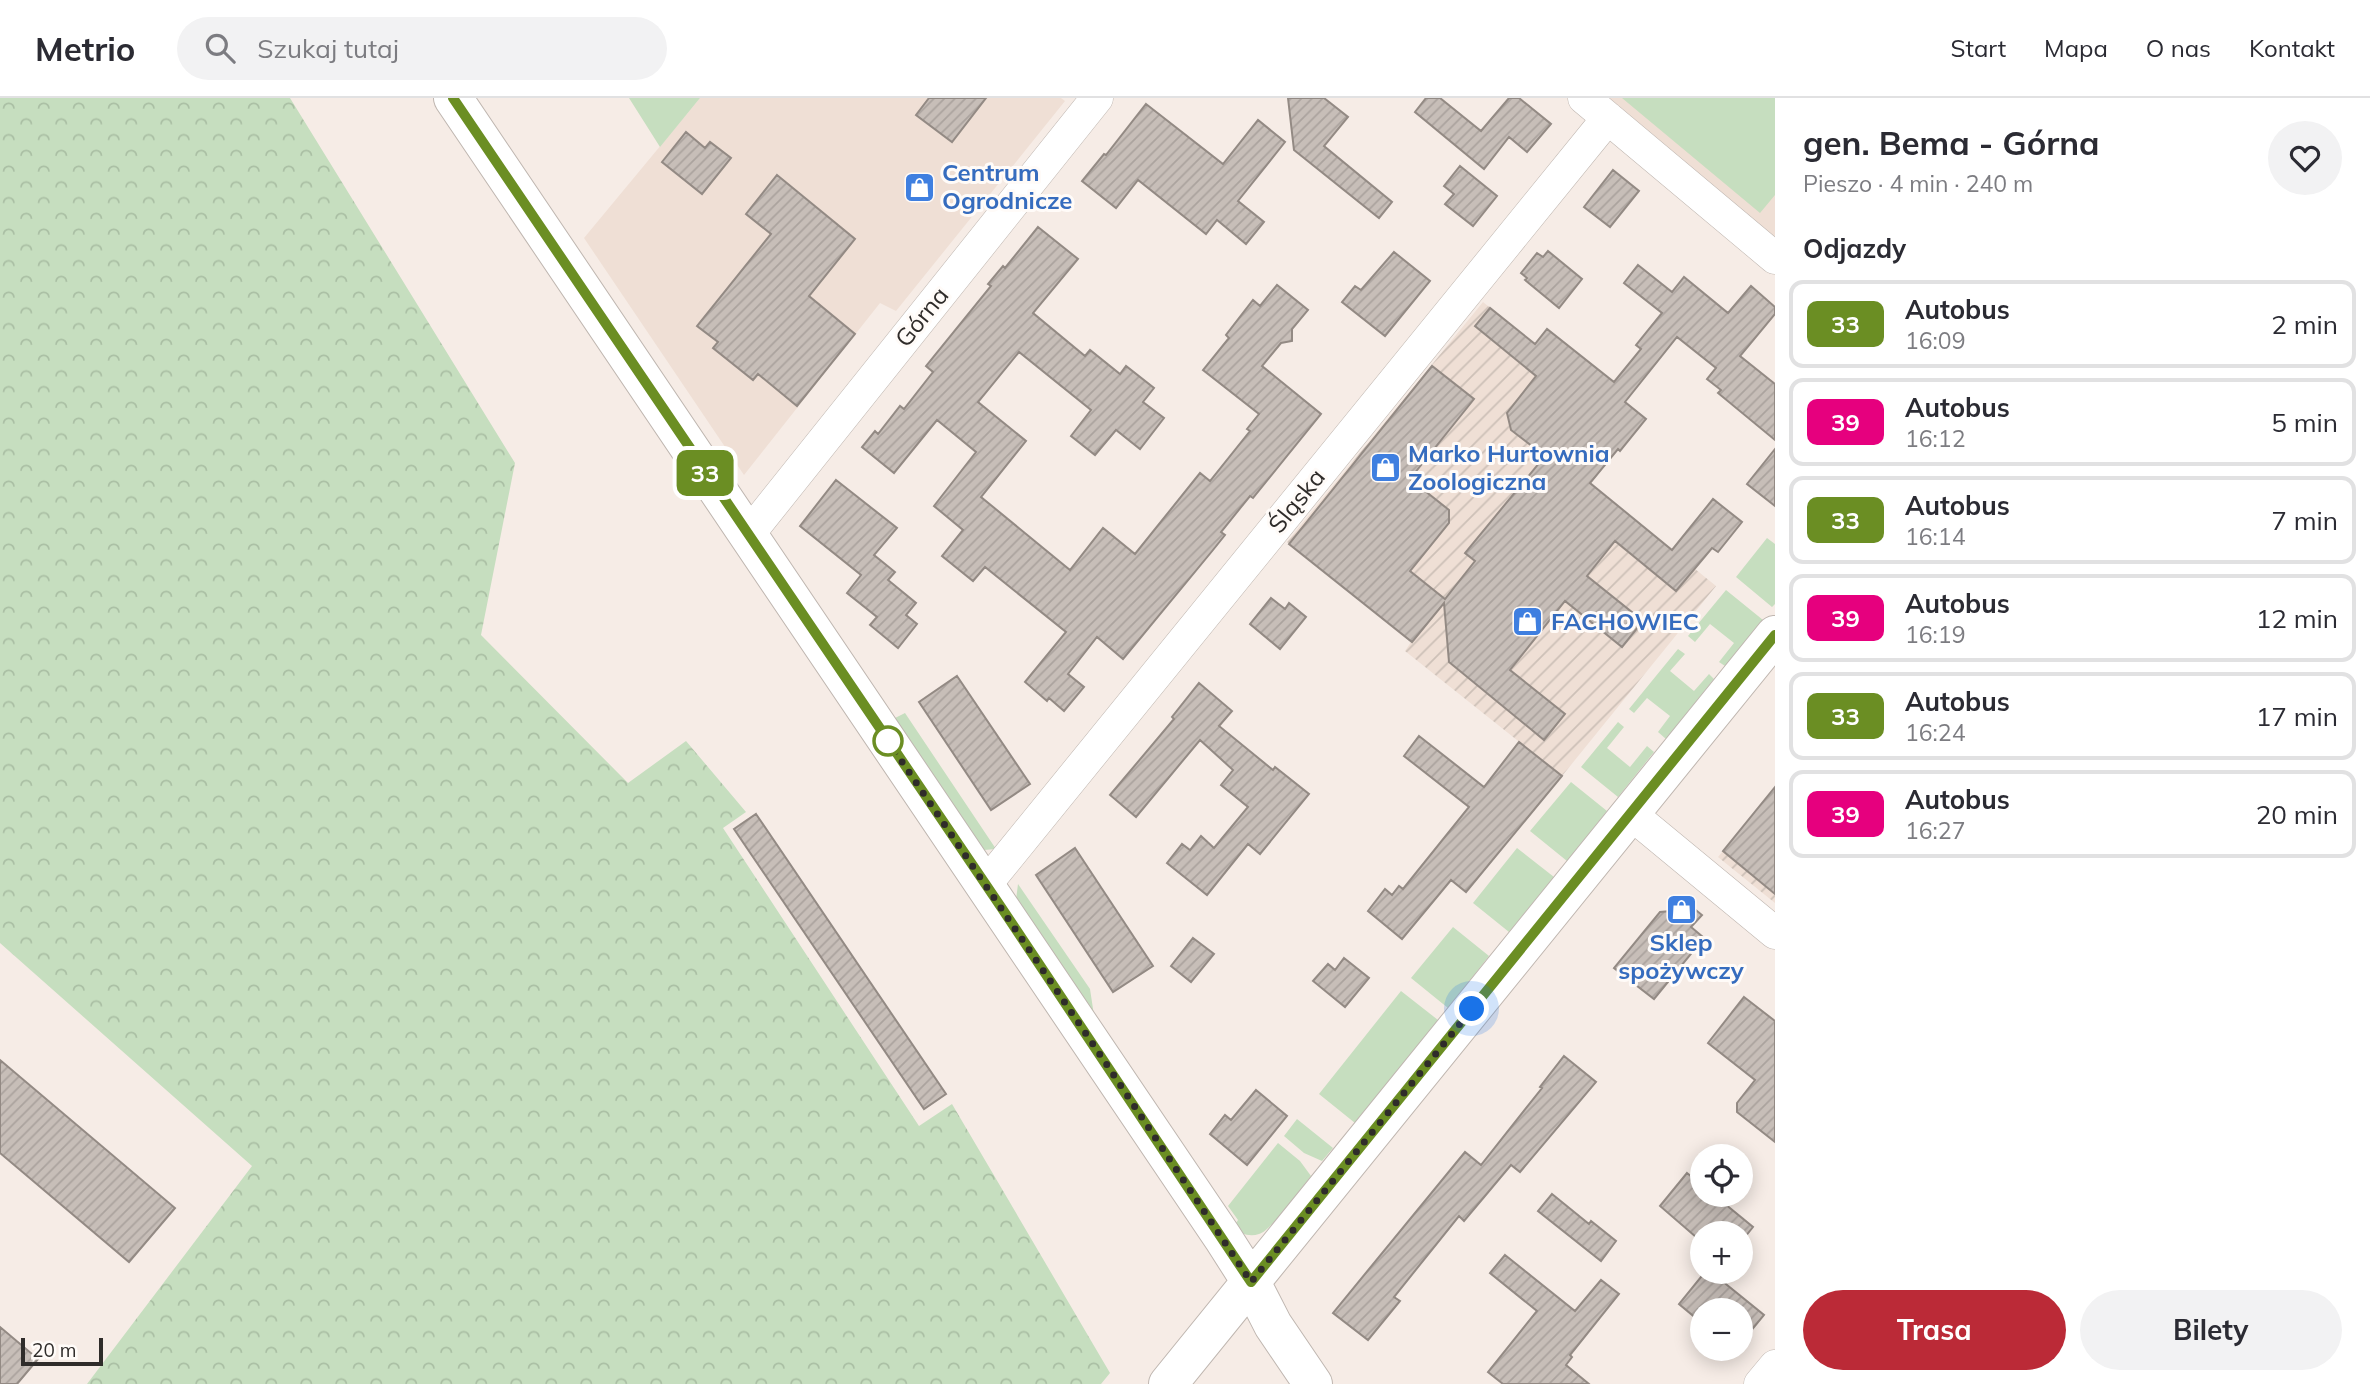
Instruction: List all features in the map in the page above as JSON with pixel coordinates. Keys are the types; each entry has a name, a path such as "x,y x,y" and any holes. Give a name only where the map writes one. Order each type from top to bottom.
{"street":[{"path":"453,98 986,884 1251,1282 1273,1325 1313,1384"},
{"name":"Górna","path":"748,536 1097,98"},
{"path":"1596,108 1775,258"},
{"name":"Śląska","path":"986,884 1596,108"},
{"path":"1168,1384 1775,635"},
{"path":"1630,814 1775,933"},
{"path":"1760,1384 1775,1366"}],"shaded area":[{"path":"700,98 1061,98 1065,101 896,311 880,303 744,475 584,238"},
{"path":"1609,98 1775,98 1775,237"},
{"path":"1483,302 1618,411 1571,468 1716,586 1562,776 1405,651 1411,642 1287,542"},
{"path":"1775,787 1775,903 1718,857"}],"green space":[{"path":"0,98 290,98 515,463 481,635 628,783 686,741 746,812 723,828 919,1126 952,1104 1110,1373 1101,1384 87,1384 252,1166 0,943"},
{"path":"629,98 700,98 660,147"},
{"path":"1622,98 1775,98 1775,195 1760,213"},
{"path":"1767,538 1775,544 1775,604 1772,607 1736,577"},
{"path":"1726,590 1763,620 1725,666 1719,662 1734,643 1710,624 1695,642 1688,636"},
{"path":"1678,649 1685,654 1670,671 1694,691 1709,674 1714,679 1666,739 1658,732 1670,716 1647,698 1634,713 1629,709"},
{"path":"905,713 996,849 984,850 891,720"},
{"path":"1618,722 1624,727 1607,748 1630,767 1647,746 1654,752 1618,797 1581,767"},
{"path":"1571,782 1607,811 1567,861 1530,831"},
{"path":"1517,848 1554,877 1509,932 1473,903"},
{"path":"1018,884 1090,989 1095,1022 1016,900"},
{"path":"1453,927 1489,956 1448,1008 1411,978"},
{"path":"1401,991 1438,1020 1355,1123 1319,1094"},
{"path":"1297,1119 1333,1148 1322,1161 1304,1153 1284,1136"},
{"path":"1278,1143 1300,1161 1311,1176 1265,1231 1256,1235 1242,1233 1233,1228 1238,1220 1228,1206"}],"building":[{"path":"929,98 986,98 952,142 916,115"},
{"path":"1288,98 1324,98 1348,117 1324,146 1392,202 1379,218 1294,150"},
{"path":"1426,98 1440,98 1481,131 1509,98 1519,98 1551,124 1527,152 1509,137 1484,169 1415,112"},
{"path":"1146,104 1223,164 1258,120 1285,142 1238,201 1264,222 1246,244 1217,220 1206,234 1138,180 1116,208 1082,181"},
{"path":"686,132 705,148 710,142 731,158 702,194 662,162"},
{"path":"1460,166 1497,196 1473,226 1445,204 1454,194 1444,186"},
{"path":"1613,170 1639,191 1610,227 1584,207"},
{"path":"777,175 855,239 809,296 855,334 797,406 758,374 753,380 713,348 718,342 697,326 771,234 746,214"},
{"path":"1038,227 1078,259 1033,313 1085,356 1090,350 1120,374 1126,366 1154,388 1143,402 1164,418 1140,449 1116,430 1095,455 1071,436 1091,410 1019,352 978,402 1026,441 981,497 1070,570 1103,528 1135,554 1200,473 1210,481 1250,431 1247,429 1259,414 1203,370 1229,338 1226,335 1253,300 1260,306 1277,285 1308,310 1292,329 1292,341 1281,343 1262,366 1321,414 1253,498 1250,496 1221,532 1225,535 1123,659 1097,637 1068,674 1084,687 1064,711 1049,698 1047,701 1025,682 1066,632 985,567 973,581 942,556 963,530 934,506 976,452 937,420 894,473 862,447 875,431 878,434 900,406 904,409 933,372 926,366 991,286 988,284 1003,266 1005,268"},
{"path":"1548,251 1582,279 1559,308 1525,280 1527,278 1521,273 1537,253 1543,257"},
{"path":"1394,252 1430,281 1385,336 1342,302 1355,286 1361,290"},
{"path":"1638,265 1672,292 1684,277 1728,313 1751,286 1775,307 1775,314 1740,356 1775,384 1775,440 1718,393 1721,390 1707,379 1716,368 1677,337 1625,402 1646,419 1590,483 1672,550 1713,499 1742,522 1718,552 1712,548 1676,591 1615,541 1587,576 1643,621 1622,647 1565,601 1510,670 1565,714 1544,740 1449,662 1444,603 1412,642 1289,544 1432,366 1474,399 1410,479 1449,510 1449,523 1410,571 1445,599 1475,561 1465,553 1545,456 1511,430 1507,413 1536,376 1475,326 1490,308 1535,344 1547,329 1614,382 1641,349 1636,345 1662,313 1624,283"},
{"path":"1775,449 1775,506 1747,484"},
{"path":"836,480 897,528 874,555 895,572 888,580 916,603 906,615 917,624 898,648 870,625 877,617 847,593 861,575 800,526"},
{"path":"1271,598 1285,609 1289,603 1306,617 1280,649 1250,624"},
{"path":"957,676 1030,784 991,810 919,702"},
{"path":"1199,683 1232,711 1219,726 1273,770 1275,767 1309,794 1260,854 1248,844 1207,895 1167,863 1182,844 1190,850 1201,836 1214,848 1248,807 1221,785 1233,770 1200,740 1136,817 1110,795 1174,719 1172,717"},
{"path":"1419,736 1484,787 1519,742 1562,776 1466,892 1451,880 1402,939 1368,911 1385,889 1392,895 1399,886 1403,889 1469,807 1404,756"},
{"path":"1775,787 1775,894 1723,851"},
{"path":"756,814 946,1094 924,1109 734,829"},
{"path":"1075,848 1153,966 1113,992 1036,875"},
{"path":"1681,898 1702,915 1691,927 1704,938 1654,999 1614,968 1660,912 1671,911"},
{"path":"1193,938 1214,954 1191,982 1171,966"},
{"path":"1344,958 1369,978 1345,1007 1313,981 1328,964 1335,970"},
{"path":"1744,997 1775,1021 1775,1142 1737,1112 1737,1103 1755,1080 1708,1043"},
{"path":"1564,1056 1596,1082 1520,1172 1511,1165 1464,1221 1459,1216 1394,1297 1400,1301 1368,1340 1333,1313 1465,1152 1481,1165"},
{"path":"0,1060 175,1208 129,1262 0,1153"},
{"path":"1256,1090 1287,1116 1247,1165 1210,1134 1225,1115 1231,1120"},
{"path":"1687,1173 1690,1175 1690,1207 1729,1207 1746,1221 1690,1221 1690,1232 1660,1206"},
{"path":"1552,1194 1589,1224 1591,1221 1616,1241 1601,1261 1538,1211"},
{"path":"1505,1255 1575,1311 1601,1280 1619,1294 1570,1355 1572,1357 1566,1365 1589,1384 1503,1384 1488,1372 1537,1311 1490,1273"},
{"path":"1695,1284 1726,1284 1743,1298 1690,1298 1690,1313 1679,1304"},
{"path":"1753,1306 1764,1315 1753,1328"},
{"path":"0,1327 38,1359 17,1384 0,1384"}],"bus line":[{"name":"33","path":"453,98 1001,907 1251,1282 1775,635"}],"place":[{"name":"Centrum Ogrodnicze","path":"919,187"},
{"name":"Marko Hurtownia Zoologiczna","path":"1385,468"},
{"name":"FACHOWIEC","path":"1528,622"},
{"name":"Sklep spożywczy","path":"1681,909"}],"route":[{"path":"888,741 1251,1282 1472,1009"}]}
